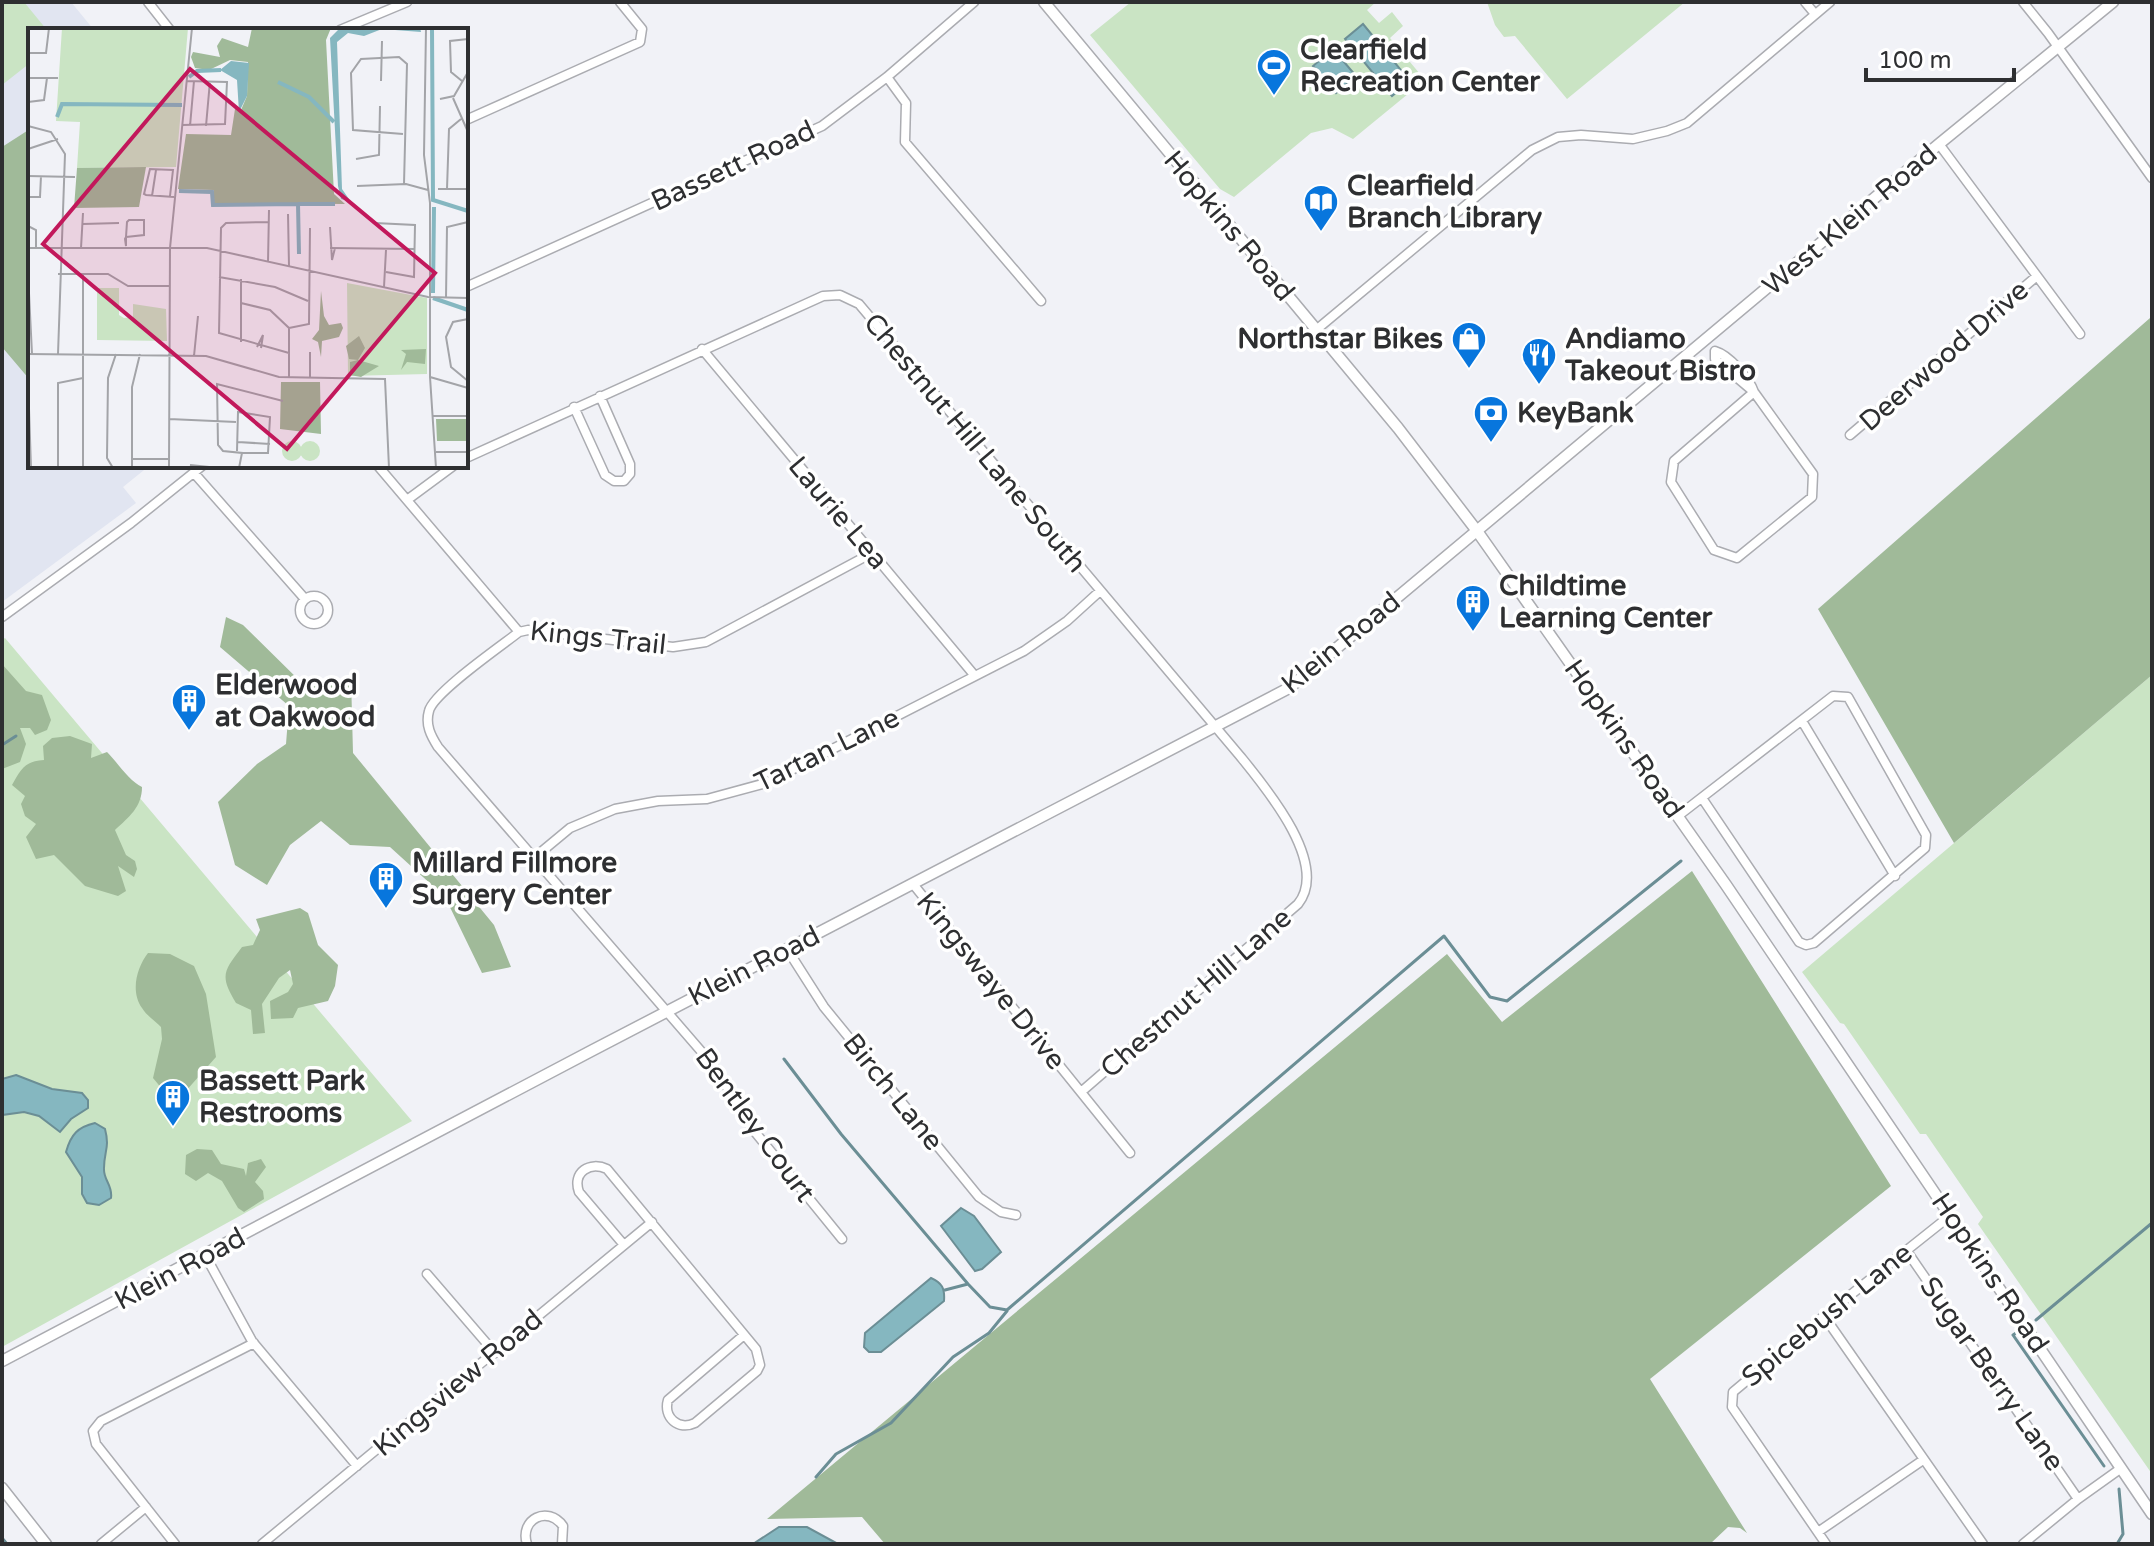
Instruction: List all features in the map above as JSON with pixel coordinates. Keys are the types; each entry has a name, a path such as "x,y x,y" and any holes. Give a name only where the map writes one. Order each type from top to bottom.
{"street":[{"path":"148,2 168,28"},
{"path":"345,28 407,2"},
{"path":"468,119 640,42 642,29 620,2"},
{"name":"Bassett Road","path":"468,286 822,126 887,77 974,2"},
{"name":"Hopkins Road","path":"1044,2 1398,428 1477,531 1678,816 2152,1514"},
{"path":"1805,2 1815,14"},
{"path":"1316,330 1532,150 1558,137 1581,135 1633,139 1687,123 1830,2"},
{"path":"2023,2 2152,178"},
{"name":"West Klein Road","path":"1477,531 2113,2"},
{"path":"887,77 906,103 905,142 1041,301"},
{"path":"1939,144 2080,334"},
{"name":"Deerwood Drive","path":"1850,435 2037,276"},
{"name":"Chestnut Hill Lane South","path":"468,457 823,296 850,298 859,304 1215,726"},
{"path":"1706,341 1751,383 1754,392 1813,474 1812,497 1737,558 1714,550 1671,482 1674,461 1754,392"},
{"name":"Laurie Lea","path":"702,349 975,676"},
{"path":"574,407 605,475 614,481 624,481 630,474 630,464 600,396"},
{"path":"2,617 131,523 200,468"},
{"name":"Kings Trail","path":"380,468 519,632 528,630 661,646 693,645 706,642 872,553"},
{"path":"407,500 450,468"},
{"path":"194,473 305,599"},
{"name":"Klein Road","path":"2,1361 1289,688 1477,531"},
{"name":"Tartan Lane","path":"535,857 570,828 615,809 658,801 707,799 766,783 1045,638 1100,591"},
{"name":"Bentley Court","path":"519,632 432,701 427,721 438,747 713,1065 755,1132 842,1239"},
{"path":"1678,816 1833,696 1848,697 1926,835 1925,848 1814,943 1806,945 1799,942 1702,798"},
{"path":"1802,721 1895,876"},
{"name":"Chestnut Hill Lane","path":"1081,1092 1298,904 1307,890 1304,857 1286,821 1252,771 1215,726"},
{"name":"Kingswaye Drive","path":"913,884 1130,1153"},
{"name":"Birch Lane","path":"787,949 824,1007 979,1197 1001,1212 1016,1215"},
{"path":"624,1245 579,1192 577,1184 583,1171 598,1165 607,1169 744,1335 760,1358 757,1371 695,1423 686,1427 676,1424 669,1417 666,1408 668,1400 744,1335"},
{"name":"Spicebush Lane","path":"1826,1544 1732,1407 1733,1392 1951,1215"},
{"name":"Kingsview Road","path":"262,1544 652,1222"},
{"name":"Sugar Berry Lane","path":"1906,1250 2078,1499"},
{"path":"205,1255 254,1343 357,1466"},
{"path":"427,1274 495,1353"},
{"path":"1824,1316 1983,1544"},
{"path":"175,1544 96,1444 93,1438 95,1426 254,1343"},
{"path":"1818,1532 1923,1460"},
{"path":"2023,1544 2120,1469"},
{"path":"2,1488 46,1544"},
{"path":"101,1544 146,1507"},
{"path":"527,1544 525,1535 529,1522 547,1515 563,1526 562,1544"}],"shaded area":[{"path":"2,2 71,2 92,28 28,28 28,468 147,468 123,487 136,503 2,602"}],"green space":[{"path":"2,2 24,2 45,28 28,28 28,65 2,85"},
{"name":"Clearfield Recreation Center","path":"1131,2 1376,2 1367,10 1379,23 1392,12 1403,26 1390,38 1425,80 1353,139 1332,128 1311,133 1234,197 1220,189 1090,35"},
{"name":"Clearfield Recreation Center","path":"1487,2 1685,2 1567,99 1515,36 1504,37 1495,25"},
{"path":"28,130 28,378 2,347 2,147"},
{"path":"2150,318 2152,675 1954,843 1818,609"},
{"path":"226,617 243,625 307,688 351,677 353,753 494,925 511,967 482,973 445,897 390,847 350,845 321,821 290,845 267,885 235,865 218,802 257,764 286,744 289,706 220,647"},
{"path":"5,638 412,1121 2,1347 2,640"},
{"path":"2,664 26,691 42,695 51,720 47,730 35,735 30,728 20,728 26,744 20,762 2,769"},
{"path":"2152,675 2152,1474 1978,1224 1983,1217 1926,1134 1920,1134 1844,1024 1840,1023 1802,972"},
{"path":"70,736 92,744 91,758 107,752 142,787 137,806 115,830 126,855 135,861 137,869 134,877 118,866 126,891 118,896 85,886 54,855 36,859 26,837 36,824 25,816 21,804 25,796 12,785 24,767 44,760 43,746 52,738"},
{"path":"1692,871 1891,1186 1650,1379 1747,1533 1740,1528 1728,1527 1710,1544 885,1544 862,1517 767,1519 1447,954 1502,1022"},
{"path":"300,908 308,913 318,945 338,965 335,986 328,1001 298,1008 293,1018 271,1019 270,1001 288,992 293,984 290,970 279,978 262,1004 265,1033 253,1034 251,1010 236,1003 227,986 228,968 242,947 253,945 260,930 256,919"},
{"path":"148,953 170,954 194,966 206,994 216,1057 185,1092 163,1090 153,1078 162,1039 161,1027 148,1016 136,994 138,972"},
{"path":"197,1149 212,1150 221,1164 244,1169 246,1176 248,1163 261,1159 266,1167 255,1182 263,1191 264,1199 244,1212 238,1208 222,1181 208,1173 196,1181 185,1174 186,1155"}],"water":[{"path":"1363,24 1410,81 1392,96 1345,39"},
{"path":"1333,49 1356,76 1336,93 1313,66"},
{"path":"16,1075 52,1089 82,1093 88,1100 88,1108 71,1119 60,1132 39,1116 24,1112 2,1115 2,1079"},
{"path":"95,1123 105,1129 104,1172 111,1190 111,1198 99,1205 87,1203 82,1194 82,1177 66,1152 76,1132"},
{"path":"961,1208 974,1216 1001,1252 982,1269 975,1271 941,1226"},
{"path":"931,1278 942,1286 944,1301 881,1352 869,1352 864,1347 865,1333"},
{"path":"779,1527 807,1527 838,1544 753,1544"}],"waterway":[{"path":"2,745 16,736"},
{"path":"784,1059 841,1134 968,1284 990,1307 1007,1310 1444,936 1490,997 1507,1001 1681,861"},
{"path":"2036,1320 2152,1223"},
{"path":"945,1290 968,1284"},
{"path":"816,1477 836,1454 891,1423 953,1357 989,1333 1007,1311"},
{"path":"2019,1331 2013,1335 2104,1466"},
{"path":"2117,1544 2123,1534 2119,1489"},
{"path":"2,1538 7,1544"}],"place":[{"name":"Clearfield Recreation Center","path":"1274,97"},
{"name":"Clearfield Branch Library","path":"1321,233"},
{"name":"Northstar Bikes","path":"1469,370"},
{"name":"Andiamo Takeout Bistro","path":"1539,386"},
{"name":"KeyBank","path":"1491,444"},
{"name":"Childtime Learning Center","path":"1473,633"},
{"name":"Elderwood at Oakwood","path":"189,732"},
{"name":"Millard Fillmore Surgery Center","path":"386,910"},
{"name":"Bassett Park Restrooms","path":"173,1128"}]}
